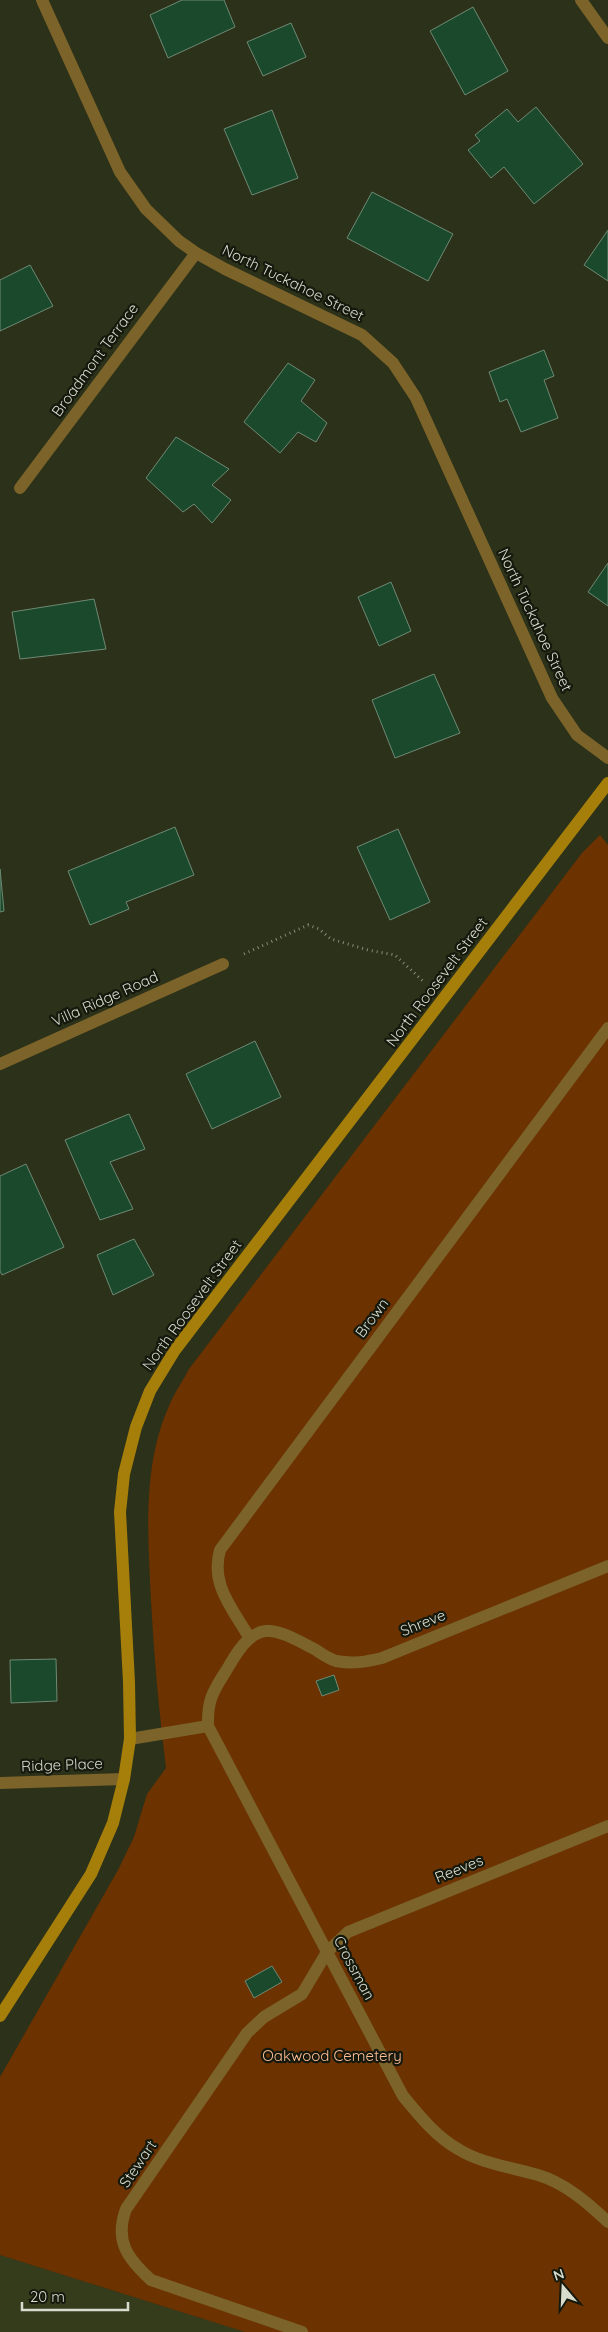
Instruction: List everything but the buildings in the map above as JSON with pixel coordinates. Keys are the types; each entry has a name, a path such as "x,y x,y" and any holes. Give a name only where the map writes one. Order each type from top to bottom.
{"street":[{"name":"North Tuckahoe Street","path":"42,0 120,172 146,209 196,253 362,335 393,363 416,398 552,698 577,734 608,758"},
{"path":"581,0 608,38"},
{"name":"Broadmont Terrace","path":"20,488 196,253"},
{"name":"North Roosevelt Street","path":"0,2016 91,1874 113,1823 124,1780 130,1739 129,1682 120,1512 124,1474 136,1427 150,1391 175,1350 444,1001 608,784"},
{"name":"Villa Ridge Road","path":"0,1064 223,964"},
{"name":"Brown","path":"250,1637 220,1587 216,1565 220,1550 608,1028"},
{"name":"Shreve","path":"250,1637 268,1631 283,1633 334,1660 358,1663 382,1658 608,1566"},
{"path":"130,1739 208,1726 208,1707 211,1696 241,1644 250,1637"},
{"name":"Crossman","path":"208,1726 403,2096 430,2129 458,2150 490,2164 540,2176 570,2190 608,2222"},
{"name":"Ridge Place","path":"0,1783 124,1780"},
{"name":"Reeves","path":"327,1952 348,1932 608,1826"},
{"name":"Stewart","path":"302,2332 151,2280 131,2262 122,2239 122,2220 126,2209 247,2033 264,2017 302,1994 327,1952"}],"path":[{"path":"223,964 308,925 319,929 331,939 368,950 395,955 444,1001"}],"shaded area":[{"path":"0,2255 245,2332 0,2332"}],"green space":[{"name":"Oakwood Cemetery","path":"600,835 608,845 608,2332 245,2332 0,2255 0,2077 118,1870 134,1837 147,1794 166,1768 154,1643 148,1527 154,1453 160,1429 173,1396 189,1369 582,853"}]}
